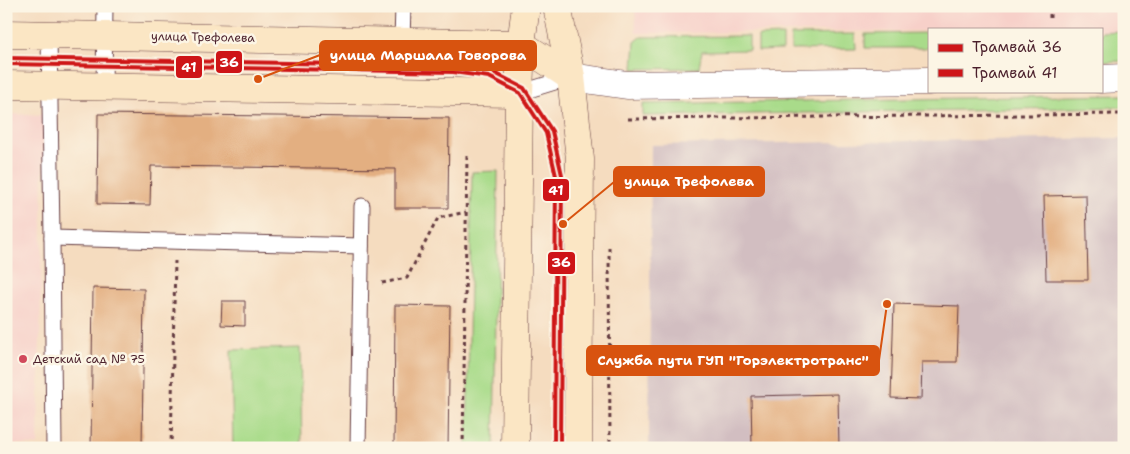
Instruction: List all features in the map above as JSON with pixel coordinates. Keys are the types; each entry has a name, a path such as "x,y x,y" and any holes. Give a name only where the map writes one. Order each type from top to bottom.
{"main road":[{"path":"515,448 519,93 521,44 526,6"},
{"path":"558,6 571,78 580,158 578,448"},
{"name":"улица Трефолева","path":"6,34 521,44"},
{"path":"521,44 571,78"},
{"path":"6,85 519,93"}],"street":[{"path":"571,78 627,85 928,81"},
{"path":"1102,78 1124,78"}],"lane":[{"path":"104,86 105,6"},
{"path":"402,41 403,6"},
{"path":"48,35 54,448"},
{"path":"519,93 571,78"},
{"path":"358,448 362,206"},
{"path":"52,238 361,246"}],"path":[{"path":"1050,6 1050,18"},
{"path":"628,119 1124,114"},
{"path":"463,448 467,156"},
{"path":"360,288 408,278 438,218 466,212"},
{"path":"609,238 610,448"},
{"path":"171,448 175,241"}],"shaded area":[{"path":"635,6 1124,6 1124,31 1102,31 1102,28 928,28 928,31 636,33"},
{"path":"6,114 44,115 38,445 6,444"},
{"path":"1124,138 1124,448 649,448 651,145"}],"green space":[{"path":"1124,31 1124,61 1102,62 1102,32"},
{"path":"928,33 928,48 865,48 865,34"},
{"path":"855,34 856,49 791,50 791,35"},
{"path":"783,35 783,50 758,51 758,36"},
{"path":"749,36 749,50 702,51 699,68 633,69 635,42 641,37"},
{"path":"1124,95 1124,107 643,116 643,104"},
{"path":"498,171 494,448 467,448 472,172"},
{"path":"300,348 302,448 233,448 231,350"}],"building":[{"path":"98,114 449,118 448,208 395,208 395,169 151,166 150,205 97,204"},
{"path":"1086,195 1088,280 1046,280 1044,196"},
{"path":"93,288 144,289 142,448 91,448"},
{"path":"222,301 245,301 245,326 221,325"},
{"path":"894,304 959,306 957,362 922,362 921,399 891,398"},
{"path":"395,305 450,306 448,448 394,448"},
{"path":"838,394 839,448 752,448 751,396"}],"tram line":[{"name":"36","path":"6,58 453,66 491,71 524,88 552,131 562,175 560,448"},
{"name":"41","path":"6,64 453,72 489,77 520,93 546,133 556,176 554,448"}],"place":[{"name":"улица Маршала Говорова","path":"258,79"},
{"name":"улица Трефолева","path":"563,224"},
{"name":"Служба пути ГУП \"Горэлектротранс\"","path":"887,304"},
{"name":"Детский сад № 75","path":"23,359"}]}
